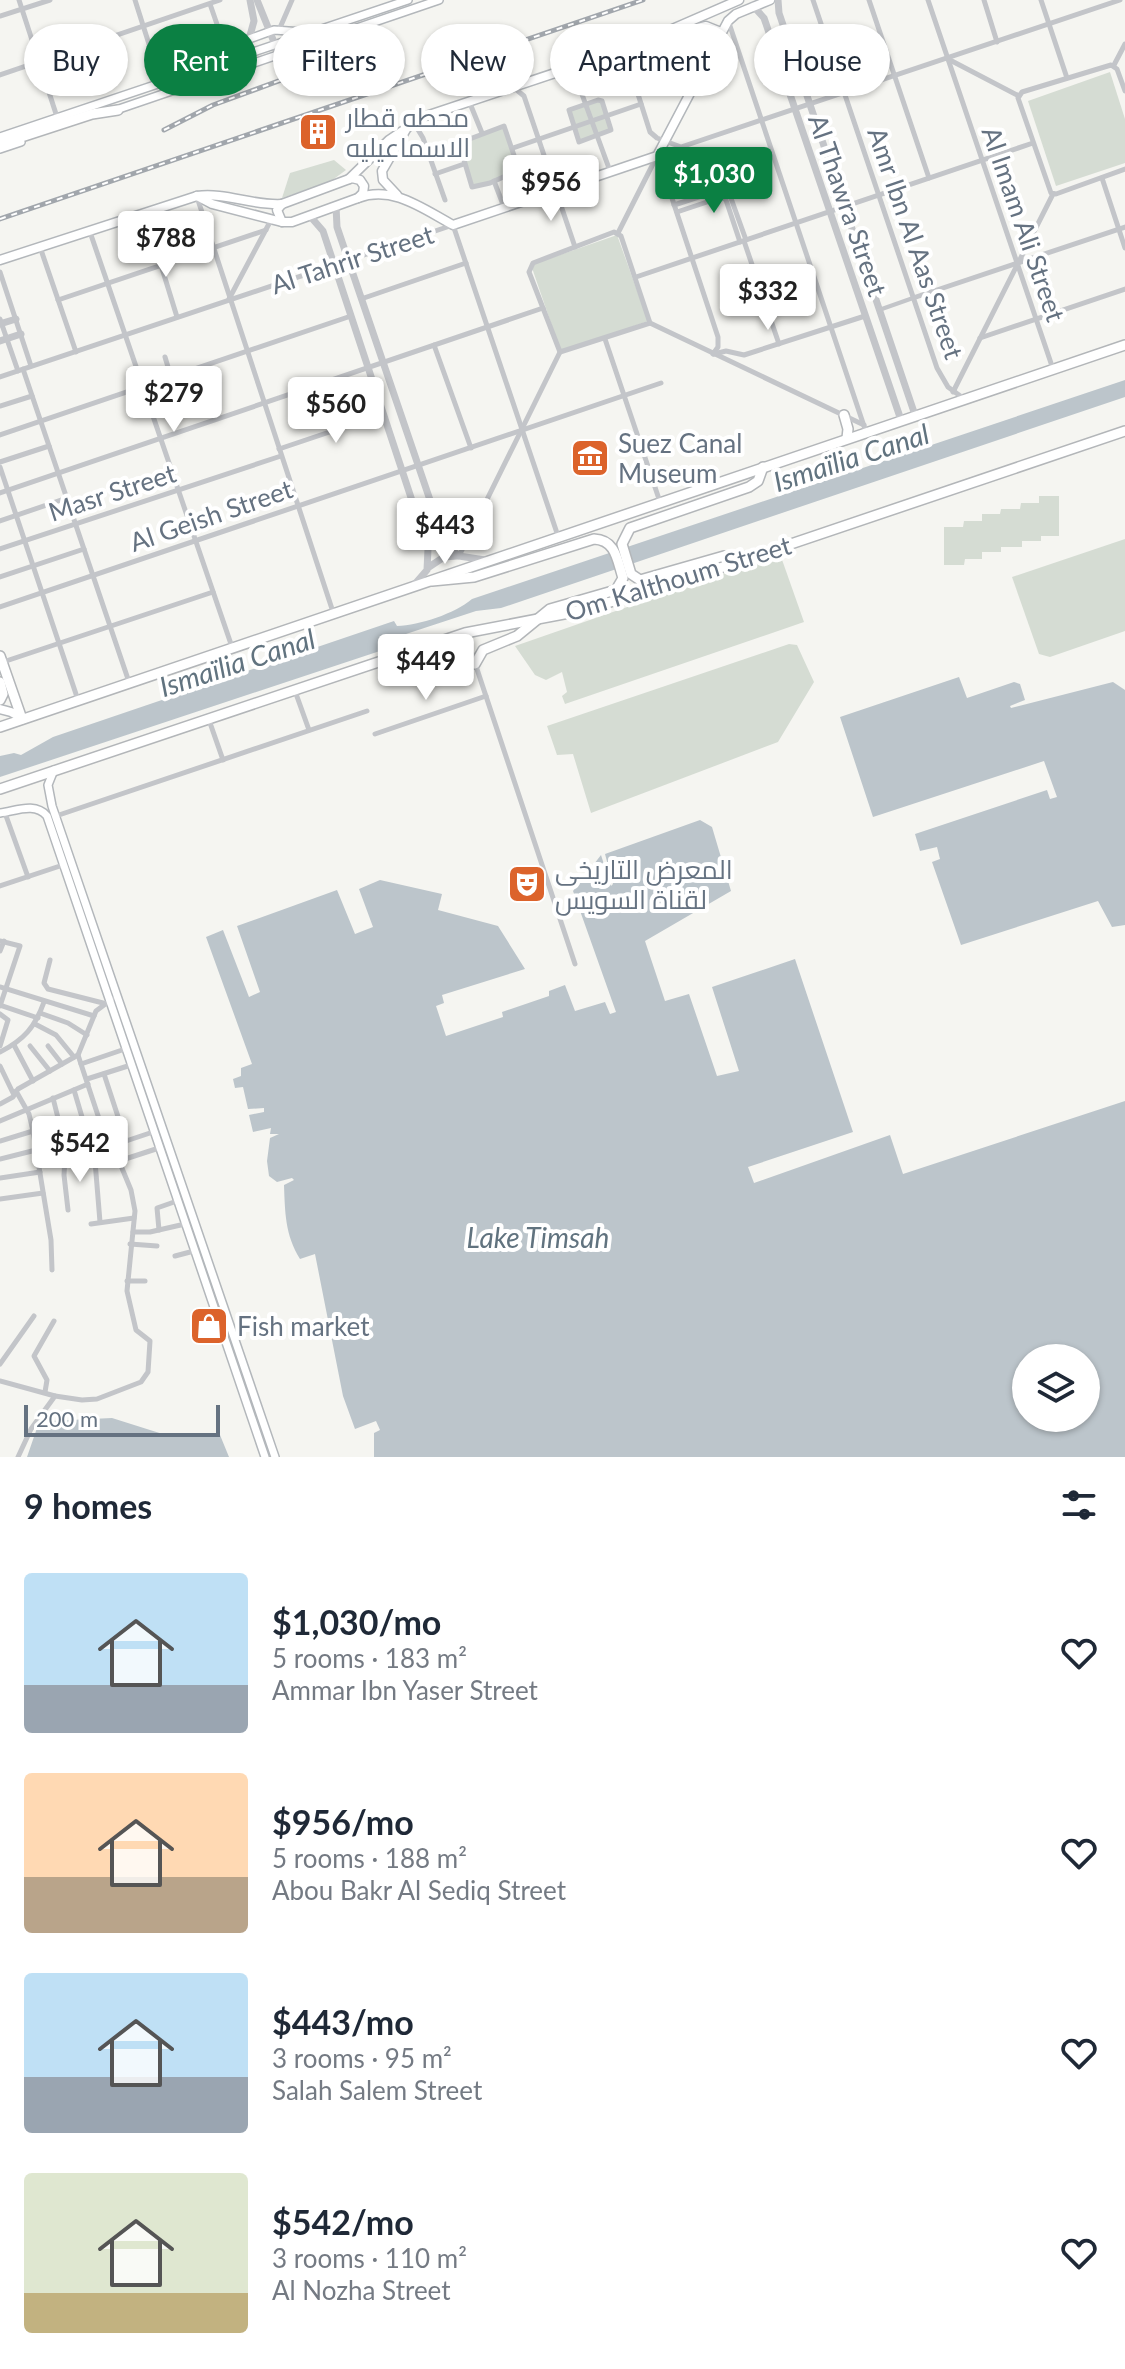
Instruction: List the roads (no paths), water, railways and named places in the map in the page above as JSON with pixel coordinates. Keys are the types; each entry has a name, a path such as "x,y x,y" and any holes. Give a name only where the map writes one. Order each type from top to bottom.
{"highway":[{"path":"0,146 92,114 118,110"},
{"path":"0,727 847,438 865,428 901,420 1125,345"},
{"path":"844,415 847,438"},
{"name":"Om Kalthoum Street","path":"0,789 465,633 621,600 1125,431"},
{"path":"617,545 630,528 749,487 758,481 763,467"},
{"path":"427,580 452,581 474,577 594,539 617,545 627,576"},
{"path":"627,576 645,580 724,556 754,556"},
{"path":"475,664 483,650 517,636 557,607 616,590 627,576"},
{"path":"1,659 22,719"},
{"path":"0,682 3,694 0,700"}],"main road":[{"path":"336,24 408,0"},
{"path":"368,24 439,0"},
{"path":"686,24 739,0"},
{"path":"726,24 736,14 770,0"},
{"path":"0,137 144,88"},
{"path":"118,110 158,96"},
{"path":"349,179 389,140 411,124 484,96"},
{"path":"657,156 688,96"},
{"path":"400,198 383,180 382,171 411,124"},
{"name":"Al Tahrir Street","path":"453,225 657,156"},
{"path":"0,260 197,196 211,195 263,205 282,204 356,178 364,186 358,198"},
{"path":"197,196 212,204 289,223 377,193 400,198 453,225"},
{"path":"282,204 277,213 282,222"},
{"path":"0,709 22,719"},
{"path":"54,770 48,790 109,1000 275,1457"},
{"path":"2,813 34,808 43,811 265,1457"}],"street":[{"path":"19,0 27,24"},
{"path":"0,16 50,0"},
{"path":"128,31 144,26 135,0"},
{"path":"150,24 220,0"},
{"path":"250,0 253,24"},
{"path":"257,0 273,29"},
{"path":"278,24 292,0"},
{"path":"373,0 377,11"},
{"name":"Al Thawra Street","path":"778,0 779,13 915,415"},
{"name":"Amr Ibn Al Aas Street","path":"813,0 821,24"},
{"path":"869,0 929,178"},
{"name":"Al Imam Ali Street","path":"928,0 1053,369"},
{"path":"984,0 997,42"},
{"path":"1041,0 1067,78"},
{"path":"890,77 1120,0"},
{"path":"210,4 217,24"},
{"name":"Al Thawra Street","path":"753,6 764,18 901,420"},
{"path":"764,18 771,12 779,13"},
{"path":"728,21 865,428"},
{"path":"1019,96 1114,65 1125,44"},
{"path":"947,58 1019,96 1053,194"},
{"path":"1114,65 1125,91"},
{"path":"0,75 24,67"},
{"path":"50,96 57,117"},
{"path":"524,96 575,247"},
{"path":"583,96 610,171"},
{"path":"638,96 650,132 665,142 684,147 837,96"},
{"name":"Amr Ibn Al Aas Street","path":"844,96 940,375 953,392 963,398"},
{"path":"601,100 607,116 611,130 579,142 569,110 601,100"},
{"path":"469,101 482,133"},
{"path":"513,148 641,104"},
{"path":"411,124 423,138 445,200"},
{"path":"504,126 513,148 519,170 472,187 460,142 504,126"},
{"path":"636,277 1033,143"},
{"path":"657,156 719,341 713,354"},
{"path":"459,556 560,352 529,272 530,267 575,247 618,233 657,156"},
{"path":"435,174 464,164"},
{"path":"953,392 1053,194 1125,169"},
{"path":"1102,178 1122,228 1125,248"},
{"path":"494,181 504,207"},
{"path":"197,196 333,612"},
{"path":"675,208 722,197 743,241 779,344"},
{"path":"336,206 335,222 445,544 459,556"},
{"path":"144,212 177,317"},
{"path":"310,216 323,231 429,551 427,569"},
{"path":"229,299 271,220"},
{"path":"453,225 558,536"},
{"name":"Al Tahrir Street","path":"0,377 453,225"},
{"path":"879,310 1122,228"},
{"path":"90,229 232,647"},
{"path":"58,300 266,230"},
{"path":"618,233 650,323"},
{"path":"40,247 76,352"},
{"path":"361,299 466,263"},
{"path":"0,272 31,366"},
{"path":"979,338 1125,289"},
{"path":"0,493 543,308"},
{"path":"0,435 351,316"},
{"path":"713,354 726,351 744,355 865,316"},
{"path":"16,319 0,322 3,340 32,396 129,682"},
{"path":"560,352 650,323 844,415 865,428"},
{"path":"3,340 21,334"},
{"path":"605,339 660,502"},
{"path":"434,345 471,448"},
{"path":"165,357 171,377"},
{"name":"Al Geish Street","path":"0,607 661,383"},
{"path":"0,406 32,396"},
{"path":"896,406 905,408 910,400"},
{"path":"279,449 383,414"},
{"path":"49,446 0,464 78,700"},
{"name":"Masr Street","path":"0,549 281,456"},
{"path":"0,521 67,498"},
{"path":"429,551 439,552 445,544"},
{"path":"0,577 84,549"},
{"path":"414,585 439,559 459,556 487,560"},
{"path":"1,659 213,592"},
{"path":"465,633 575,964"},
{"path":"295,691 309,730"},
{"path":"375,734 486,696"},
{"path":"56,816 367,711"},
{"path":"209,720 223,760"},
{"path":"2,813 28,877"},
{"path":"0,886 63,865"},
{"path":"0,951 2,941 20,946 3,988 0,1006 38,1019 68,1023 87,1035"},
{"path":"50,960 44,983 48,989 109,1000"},
{"path":"3,988 94,1016"},
{"path":"0,1104 76,1056 94,1016 109,1000"},
{"path":"0,1052 14,1045 38,1019 44,1002"},
{"path":"0,1014 8,1020 0,1046"},
{"path":"0,1381 55,1396 97,1399 141,1382 148,1372 150,1341 136,1330 127,1281 134,1218 133,1197 108,1147 81,1064 38,1019"},
{"path":"14,1045 33,1081"},
{"path":"30,1046 50,1071"},
{"path":"48,1046 62,1064"},
{"path":"81,1064 125,1049"},
{"path":"0,1121 131,1065"},
{"path":"0,1066 26,1108 33,1131 51,1240 52,1270"},
{"path":"104,1074 126,1141"},
{"path":"74,1090 95,1161 100,1222"},
{"path":"53,1098 67,1158 64,1175 68,1210"},
{"path":"0,1141 33,1131"},
{"path":"108,1147 153,1132"},
{"path":"0,1159 36,1147 67,1158 116,1161 159,1148"},
{"path":"0,1178 40,1172"},
{"path":"0,1199 43,1193"},
{"path":"159,1230 157,1208 177,1201"},
{"path":"91,1224 134,1218"},
{"path":"133,1232 185,1224"},
{"path":"130,1244 157,1246"},
{"path":"175,1256 194,1251"},
{"path":"127,1281 145,1281"},
{"path":"0,1364 34,1316"},
{"path":"45,1392 47,1380 35,1355 54,1321"},
{"path":"18,1457 31,1429 55,1396"}],"water":[{"path":"1125,380 1125,397 501,608 476,611 406,634 400,639 401,644 0,777 0,756 21,755 53,737 394,621 397,626 436,618 472,599"},
{"path":"959,677 967,698 1014,682 1020,684 1025,700 1011,708 1113,682 1125,690 1125,925 1112,927 1098,901 961,945 932,862 940,859 937,847 920,851 915,834 1047,790 1050,799 1057,797 1044,761 873,817 840,717"},
{"name":"Lake Timsah","path":"700,820 712,827 731,891 645,941 665,1001 689,994 717,1076 739,1071 712,987 795,959 853,1132 748,1167 754,1183 890,1135 903,1174 1125,1101 1125,1457 374,1457 374,1433 380,1430 376,1421 355,1429 343,1396 315,1254 300,1259 289,1232 284,1185 294,1180 277,1182 269,1176 270,1138 279,1134 270,1134 271,1128 253,1132 249,1115 264,1112 264,1108 248,1109 243,1087 235,1088 233,1079 241,1076 241,1068 252,1064 206,937 223,930 249,997 260,992 237,926 337,890 355,934 373,927 359,889 380,880 442,894 438,910 498,926 525,969 442,995 444,1003 436,1006 446,1036 503,1017 502,1012 549,996 549,991 565,985 575,1011 605,1002 610,1014 616,1012 573,891 601,855 611,886 605,854"},
{"path":"112,1418 169,1436 220,1435 229,1457 27,1457 37,1428 48,1421"}],"railway":[{"path":"0,219 643,0"},
{"path":"164,130 213,105 273,83"}],"place":[{"name":"محطه قطار الاسماعيليه","path":"318,132"},
{"name":"Suez Canal Museum","path":"590,458"},
{"name":"المعرض التاريخى لقناة السويس","path":"527,884"},
{"name":"Fish market","path":"209,1326"}],"water label":[{"name":"Ismaïlia Canal","path":"851,457"},
{"name":"Ismaïlia Canal","path":"237,662"}]}
